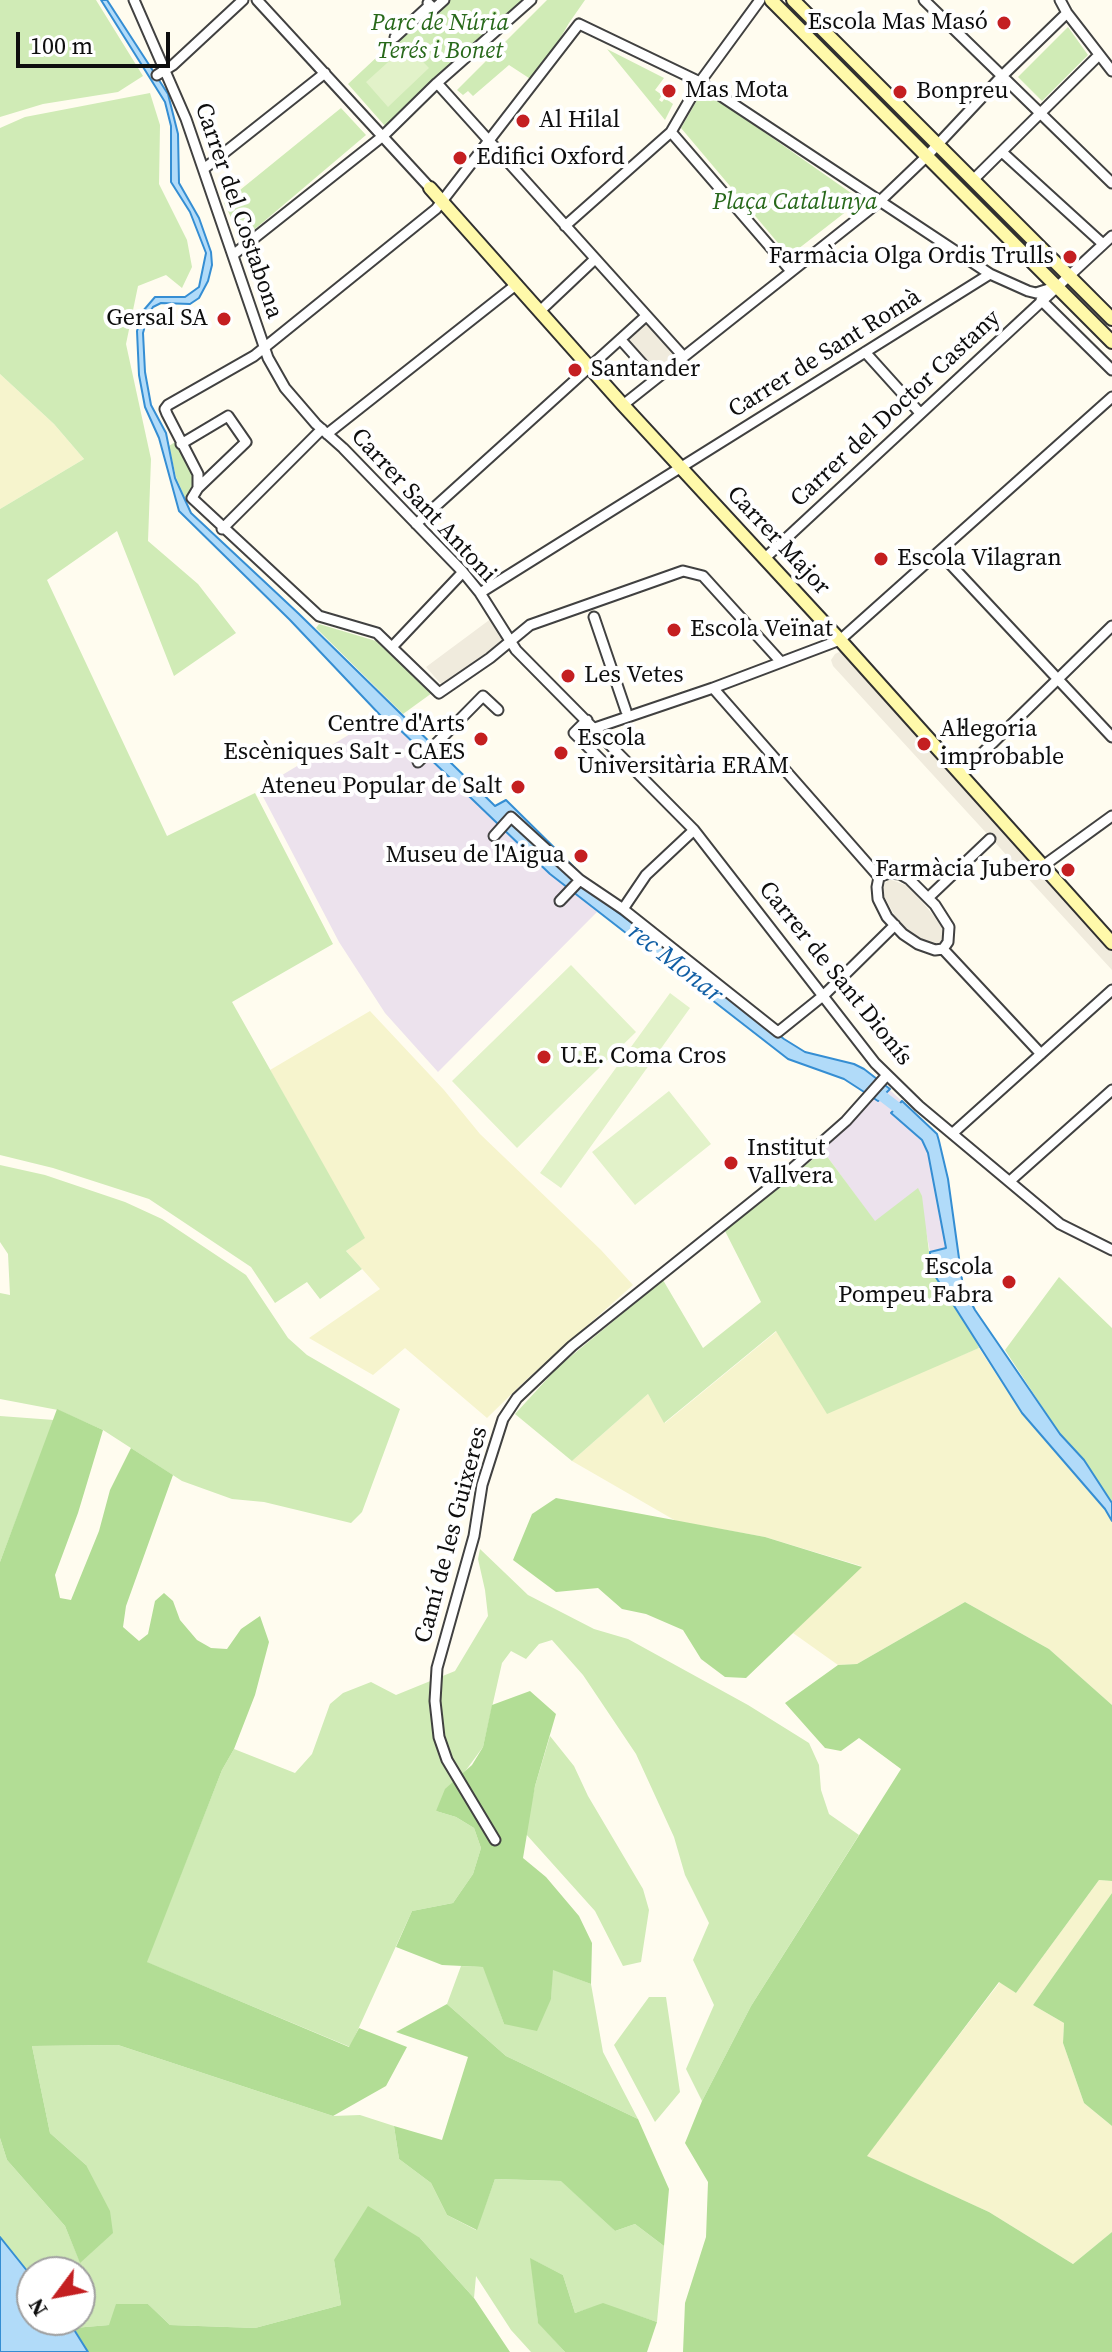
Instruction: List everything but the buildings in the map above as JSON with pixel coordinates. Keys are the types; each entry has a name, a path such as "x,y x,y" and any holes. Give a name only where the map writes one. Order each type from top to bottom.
{"street":[{"name":"Carrer del Costabona","path":"134,0 162,73 205,168 265,348"},
{"path":"162,73 243,0"},
{"path":"257,0 430,188"},
{"path":"395,37 428,2 434,9 444,0"},
{"path":"233,255 383,136 437,83 531,0"},
{"path":"565,226 671,132 700,82 760,0"},
{"path":"771,0 1112,342"},
{"path":"793,0 1112,319"},
{"path":"924,0 1112,183"},
{"path":"1060,0 1098,56 1112,71"},
{"path":"623,405 879,202 1067,13"},
{"path":"198,488 198,474 167,414 165,409 168,405 265,348 444,202 579,24 700,82 990,274 1036,293 1055,287"},
{"path":"973,180 1098,56"},
{"path":"205,168 325,73"},
{"path":"437,83 683,356"},
{"path":"671,132 791,271"},
{"path":"1002,152 1103,244"},
{"name":"Carrer Major","path":"430,188 1112,943"},
{"name":"Carrer del Doctor Castany","path":"764,559 1112,236"},
{"path":"540,311 595,259"},
{"name":"Carrer de Sant Romà","path":"480,593 990,274"},
{"path":"222,529 324,432 517,284"},
{"path":"1041,300 1112,370"},
{"path":"416,524 646,316"},
{"path":"621,340 655,378"},
{"name":"Carrer Sant Antoni","path":"265,348 285,388 324,432 463,572 516,650 590,724"},
{"path":"865,352 920,413"},
{"path":"608,767 574,733 590,724 713,688 840,640 1112,397"},
{"path":"181,444 228,416 246,442 198,488 192,498 319,616 377,633 439,693 490,658 530,625 683,571 703,576 781,662"},
{"path":"939,552 1112,737"},
{"path":"392,647 463,572"},
{"path":"594,617 626,711"},
{"path":"961,774 1112,626"},
{"path":"713,688 879,877"},
{"path":"421,760 483,696 498,710"},
{"name":"Carrer de Sant Dionís","path":"590,724 694,830 885,1077 1060,1224 1112,1250"},
{"path":"1043,866 1112,816"},
{"path":"496,833 511,817 580,880 623,909 778,1032 824,995 895,925"},
{"path":"623,909 646,875 694,830"},
{"path":"929,897 990,839"},
{"path":"879,877 889,873 900,874 929,897 949,927 950,936 943,949"},
{"path":"879,877 878,899 895,925 918,944 935,950 943,949"},
{"path":"560,901 580,880"},
{"path":"943,949 1041,1054"},
{"path":"953,1133 1112,990"},
{"name":"Camí de les Guixeres","path":"495,1840 447,1760 439,1737 435,1701 437,1668 471,1549 482,1485 503,1419 517,1398 572,1346 778,1181 846,1121 885,1077"},
{"path":"1010,1181 1112,1090"}],"shaded area":[{"path":"646,318 682,356 656,377 622,340"},
{"path":"0,374 54,424 84,459 0,509"},
{"path":"492,618 501,635 501,644 441,684 426,667"},
{"path":"843,650 1112,949 1112,970 833,666 831,660"},
{"path":"385,717 550,874 597,912 438,1072 385,1013 339,942 259,789 370,722"},
{"path":"889,879 908,886 942,926 944,936 941,943 932,945 920,941 896,918 883,894 883,885"},
{"path":"370,1011 444,1090 480,1134 601,1250 633,1285 487,1418 405,1348 373,1375 309,1338 380,1289 346,1251 364,1238 270,1070"},
{"path":"881,1082 902,1101 891,1113 922,1140 928,1153 946,1249 930,1252 918,1189 875,1222 818,1144"},
{"path":"777,1331 918,1373 979,1348 1022,1414 1112,1521 1112,1705 1049,1649 965,1602 857,1664 838,1665 793,1633 861,1566 765,1537 676,1521 572,1461 648,1394 665,1423"},
{"path":"1099,1880 1112,1881 1112,1893 1033,2005 1064,2023 1063,2043 1084,2103 1112,2126 1112,2232 1073,2264 989,2212 866,2156 1000,1982 1016,1993"}],"green space":[{"path":"0,0 96,0 143,76 118,92 43,104 0,117"},
{"name":"Parc de Núria Terés i Bonet","path":"443,0 526,0 385,126 348,84 424,13"},
{"path":"547,0 585,0 535,82 509,65 473,96 468,91 463,95 457,90"},
{"path":"1068,27 1088,55 1042,101 1018,77"},
{"path":"407,45 429,68 388,107 366,82"},
{"path":"607,49 664,78 655,90 662,95 659,100 662,102 665,98 673,104 665,120"},
{"name":"Plaça Catalunya","path":"703,90 861,200 789,256 681,128"},
{"path":"150,93 160,125 159,184 187,240 192,267 182,288 166,275 138,286 126,344 151,459 148,541 198,584 236,633 174,676 117,531 47,580 167,836 255,793 333,944 232,1002 365,1238 346,1251 362,1269 320,1299 307,1282 275,1303 251,1267 149,1199 53,1168 0,1155 0,509 84,459 54,424 0,374 0,128 25,117"},
{"path":"341,108 366,135 242,240 224,203"},
{"path":"175,442 194,474 195,487 185,498 176,477 169,446"},
{"path":"319,624 376,641 432,693 403,714 316,628"},
{"name":"U.E. Coma Cros","path":"571,965 636,1032 517,1148 452,1081"},
{"path":"670,993 690,1008 561,1188 540,1173"},
{"path":"669,1091 711,1144 635,1205 592,1152"},
{"path":"823,1151 875,1221 918,1188 922,1196 931,1268 979,1348 827,1414 776,1331 664,1423 648,1394 572,1461 515,1414 558,1367 663,1280 703,1348 761,1302 725,1231"},
{"path":"0,1165 45,1175 125,1202 162,1219 246,1275 288,1338 307,1355 400,1409 362,1512 351,1523 264,1502 232,1499 182,1481 103,1430 58,1410 0,1399 0,1293 10,1295 8,1254 0,1242"},
{"path":"1059,1277 1112,1328 1112,1503 1084,1460 1060,1434 1005,1350"},
{"path":"57,1409 103,1430 55,1575 60,1598 71,1600 99,1531 110,1490 131,1448 173,1475 126,1606 123,1627 139,1641 148,1634 155,1601 164,1593 173,1601 180,1620 197,1640 211,1648 227,1649 241,1629 260,1616 269,1642 255,1695 234,1749 222,1770 147,1962 349,2047 359,2028 407,2047 386,2086 333,2116 118,2045 32,2046 50,2133 86,2165 110,2211 113,2233 88,2256 77,2256 65,2226 7,2160 0,2138 0,1562"},
{"path":"0,1416 54,1420 0,1562"},
{"path":"556,1498 765,1537 862,1567 746,1678 725,1677 701,1659 683,1630 646,1614 622,1609 598,1588 556,1592 513,1560 532,1514"},
{"path":"480,1549 528,1595 594,1629 628,1639 748,1705 809,1743 819,1765 821,1790 829,1814 859,1835 751,2006 702,2101 686,2069 714,2005 693,1960 709,1923 685,1875 674,1837 636,1754 583,1675 552,1640 539,1644 526,1659 511,1651 502,1663 483,1747 436,1811 456,1817 474,1828 481,1848 473,1874 453,1903 412,1911 350,2047 146,1962 222,1770 234,1749 295,1773 312,1754 330,1704 343,1693 371,1682 396,1695 455,1671 488,1616 478,1559"},
{"path":"965,1602 1049,1649 1112,1705 1112,1881 1099,1880 1016,1993 999,1982 867,2156 989,2212 1073,2264 1112,2232 1112,2352 683,2352 685,2303 706,2237 708,2182 685,2143 702,2101 751,2006 901,1769 859,1738 841,1751 825,1748 785,1703 838,1665 857,1664"},
{"path":"530,1691 556,1714 535,1786 523,1858 546,1877 579,1916 592,1943 591,1984 553,1970 551,1999 537,2031 504,2024 483,1967 442,1965 396,1947 412,1911 453,1903 473,1874 481,1848 474,1828 456,1817 436,1811 445,1789 472,1765 483,1747 492,1705"},
{"path":"550,1736 574,1766 588,1796 643,1889 649,1910 641,1962 623,1966 595,1911 525,1833"},
{"path":"1112,1893 1112,2126 1084,2103 1063,2043 1064,2023 1033,2005"},
{"path":"461,1966 484,1967 504,2024 551,1999 552,1969 591,1984 603,2052 638,2119 506,2056 447,2004"},
{"path":"649,1997 666,1997 680,2092 655,2122 614,2045"},
{"path":"447,2004 506,2056 638,2119 669,2189 664,2246 635,2224 615,2231 561,2181 495,2179 477,2230 447,2215 431,2183 399,2159 394,2126 442,2140 468,2057 396,2032"},
{"path":"118,2045 333,2116 360,2115 394,2126 399,2159 431,2183 447,2215 476,2230 495,2179 562,2181 615,2231 635,2224 664,2246 657,2322 603,2304 575,2313 563,2275 531,2259 538,2322 565,2352 531,2352 511,2330 476,2276 474,2298 420,2238 334,2260 341,2305 255,2328 170,2325 148,2304 109,2325 96,2326 96,2256 80,2256 86,2165 50,2133 32,2046"},
{"path":"0,2138 7,2160 65,2226 78,2256 16,2257 0,2237"},
{"path":"368,2206 420,2238 474,2298 510,2352 88,2352 79,2336 96,2336 96,2326 109,2325 116,2304 148,2304 170,2325 255,2328 341,2305 334,2260"},
{"path":"530,2258 563,2275 575,2313 603,2303 657,2322 647,2352 565,2352 538,2323"}],"water":[{"path":"101,0 107,0 168,94 178,134 179,183 199,218 211,252 208,281 199,298 190,304 161,303 153,307 143,333 151,405 166,433 175,478 191,513 495,806 506,800 582,875 582,885 784,1039 805,1052 864,1069 890,1089 878,1101 844,1079 788,1059 550,874 396,726 381,716 290,620 179,511 159,438 145,407 139,375 137,331 143,311 155,297 185,297 199,287 206,253 190,212 171,182 171,126 165,102"},
{"path":"902,1101 937,1134 948,1179 963,1287 975,1310 1060,1434 1084,1460 1112,1503 1112,1521 1022,1413 930,1268 930,1252 946,1248 928,1153 922,1140 891,1113"},
{"path":"0,2237 16,2257 16,2336 78,2336 88,2352 0,2352"}],"waterway":[{"name":"rec Monar","path":"873,1089 907,1115"}],"place":[{"name":"Escola Mas Masó","path":"1004,23"},
{"name":"Mas Mota","path":"669,91"},
{"name":"Bonpreu","path":"900,92"},
{"name":"Al Hilal","path":"523,121"},
{"name":"Edifici Oxford","path":"460,158"},
{"name":"Farmàcia Olga Ordis Trulls","path":"1070,257"},
{"name":"Gersal SA","path":"224,319"},
{"name":"Santander","path":"575,370"},
{"name":"Escola Vilagran","path":"881,559"},
{"name":"Escola Veïnat","path":"674,630"},
{"name":"Les Vetes","path":"568,676"},
{"name":"Centre d'Arts Escèniques Salt - CAES","path":"481,739"},
{"name":"Al·legoria improbable","path":"924,744"},
{"name":"Escola Universitària ERAM","path":"561,753"},
{"name":"Ateneu Popular de Salt","path":"518,787"},
{"name":"Museu de l'Aigua","path":"581,856"},
{"name":"Farmàcia Jubero","path":"1068,870"},
{"name":"U.E. Coma Cros","path":"544,1057"},
{"name":"Institut Vallvera","path":"731,1163"},
{"name":"Escola Pompeu Fabra","path":"1009,1282"}]}
